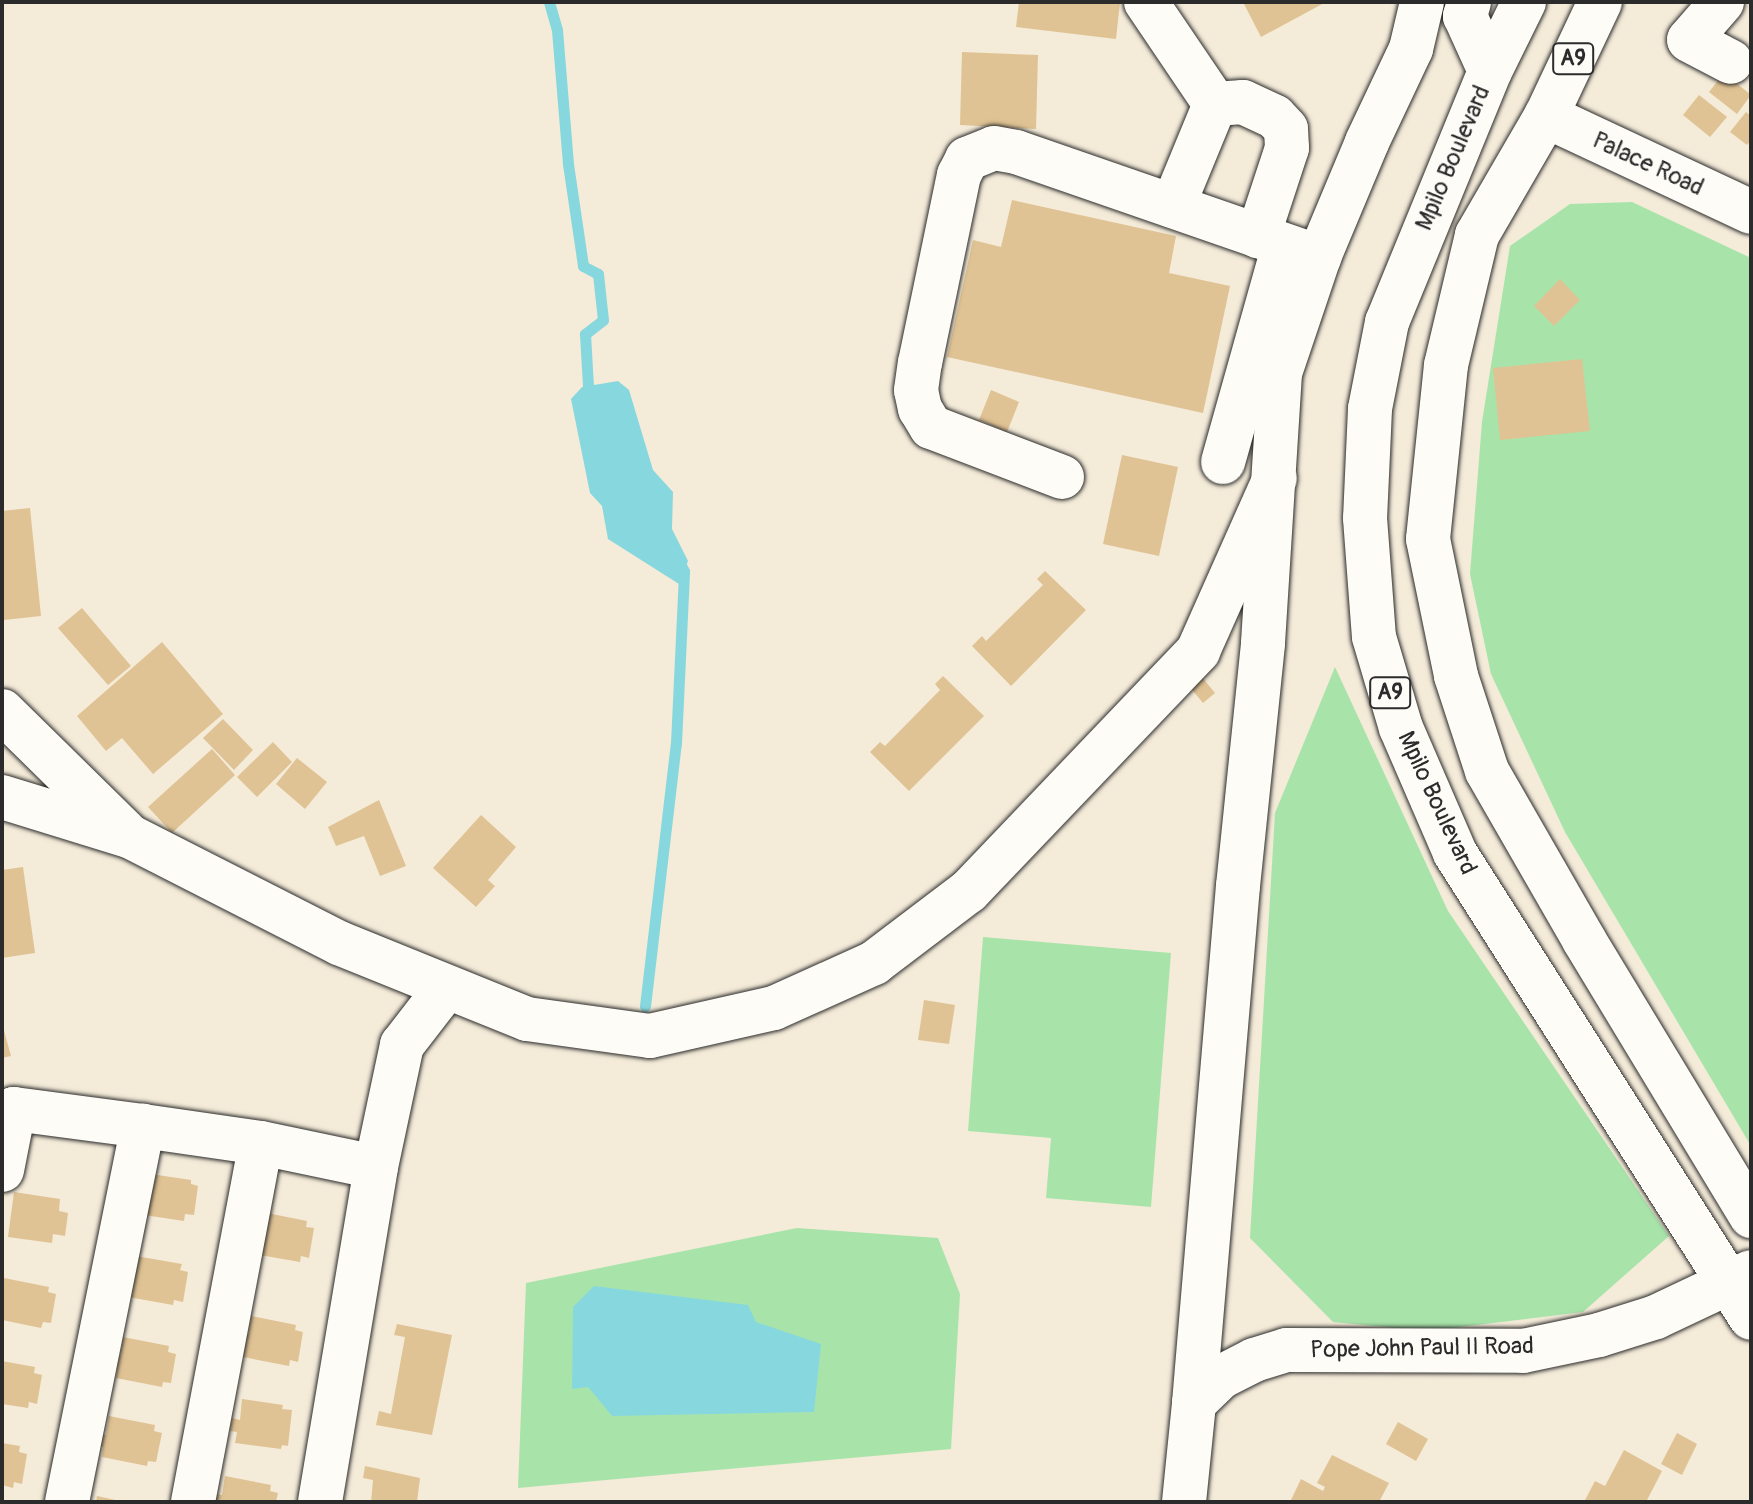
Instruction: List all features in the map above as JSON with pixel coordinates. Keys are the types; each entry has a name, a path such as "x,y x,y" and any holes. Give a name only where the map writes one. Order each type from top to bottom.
{"main road":[{"path":"1146,2 1215,104"},
{"path":"1223,462 1287,246 1367,142 1411,49 1422,2"},
{"path":"1469,2 1465,16 1490,71"},
{"name":"Mpilo Boulevard","path":"1524,2 1490,71 1387,322 1370,409 1365,518 1374,637 1401,728 1455,853 1743,1291"},
{"name":"A9","path":"1600,2 1546,116 1477,235 1446,365 1428,539 1456,676 1487,771 1592,953 1751,1216"},
{"path":"1722,2 1689,40 1731,62"},
{"path":"1184,1502 1275,478 1287,246 1286,129 1275,117 1243,102 1215,104"},
{"path":"1173,206 1215,104"},
{"name":"Palace Road","path":"1546,116 1751,212"},
{"path":"1062,477 931,427 920,409 916,390 920,363 959,175 967,159 994,148 1287,246"},
{"path":"2,797 129,836 339,943 527,1019 650,1036 774,1008 874,963 969,891 1198,651 1275,478"},
{"path":"2,711 129,836"},
{"path":"320,1502 376,1167 402,1045 446,988"},
{"path":"2,1170 8,1113 143,1126 261,1143 376,1167"},
{"path":"67,1502 143,1126"},
{"path":"193,1502 261,1143"},
{"name":"Pope John Paul II Road","path":"1194,1403 1221,1377 1254,1360 1286,1350 1523,1351 1599,1335 1743,1291"}],"green space":[{"path":"1632,202 1751,258 1751,1146 1565,832 1491,674 1470,574 1482,422 1510,246 1570,204"},
{"path":"1335,667 1448,911 1669,1236 1583,1312 1427,1331 1333,1322 1250,1238 1275,813"},
{"path":"983,937 1171,953 1151,1207 1046,1198 1051,1138 968,1131"},
{"path":"797,1228 938,1238 960,1294 951,1449 518,1488 526,1283"}],"water":[{"path":"618,381 629,390 653,470 673,492 672,529 688,561 679,584 608,539 602,506 590,493 571,399 582,387"},
{"path":"594,1286 748,1305 756,1322 821,1344 814,1412 612,1416 588,1387 572,1389 573,1307"}],"building":[{"path":"1019,2 1120,2 1116,39 1016,27"},
{"path":"1243,2 1326,2 1261,37"},
{"path":"962,52 1038,55 1036,129 960,125"},
{"path":"1724,73 1751,95 1737,114 1709,92"},
{"path":"1699,95 1727,117 1710,137 1683,115"},
{"path":"1746,112 1751,116 1751,140 1747,145 1730,132"},
{"path":"1012,200 1176,236 1169,273 1230,286 1203,413 947,357 973,240 1001,247"},
{"path":"1560,279 1580,300 1554,326 1534,306"},
{"path":"1582,359 1590,431 1500,440 1493,368"},
{"path":"991,390 1019,402 1007,432 979,420"},
{"path":"1122,455 1178,467 1159,556 1103,544"},
{"path":"30,508 41,616 4,620 2,511"},
{"path":"1045,571 1086,610 1011,686 972,646 982,636 986,641 1043,585 1037,579"},
{"path":"82,608 131,666 108,685 58,628"},
{"path":"162,642 223,714 153,774 122,738 106,751 77,716"},
{"path":"943,676 984,716 909,791 870,752 880,742 885,746 940,690 935,684"},
{"path":"1201,676 1215,693 1203,703 1189,686"},
{"path":"223,719 253,750 234,770 203,738"},
{"path":"273,742 292,762 257,797 237,777"},
{"path":"212,749 235,775 172,833 148,807"},
{"path":"297,758 327,782 305,809 276,784"},
{"path":"379,800 406,866 380,876 364,836 336,846 328,827"},
{"path":"481,815 516,847 488,880 495,886 476,907 433,868"},
{"path":"23,867 35,953 2,958 2,870"},
{"path":"924,1000 955,1005 949,1044 918,1040"},
{"path":"2,1023 11,1056 2,1058"},
{"path":"151,1174 191,1180 191,1184 198,1186 194,1215 185,1214 184,1221 144,1215"},
{"path":"14,1192 60,1199 59,1211 68,1213 65,1236 53,1234 52,1243 8,1237"},
{"path":"262,1212 307,1221 306,1227 314,1228 309,1258 301,1256 300,1262 254,1254"},
{"path":"136,1256 182,1264 180,1270 188,1272 183,1302 174,1300 173,1305 128,1297"},
{"path":"4,1278 49,1287 48,1292 56,1294 51,1323 43,1322 41,1328 2,1320"},
{"path":"251,1316 296,1325 295,1330 303,1332 298,1362 290,1360 289,1366 243,1357 245,1347 238,1346 240,1334 248,1335"},
{"path":"397,1324 452,1335 432,1435 376,1425 379,1411 391,1414 405,1337 394,1335"},
{"path":"123,1337 169,1346 168,1352 176,1354 171,1383 163,1382 162,1387 116,1378 117,1369 110,1367 113,1355 120,1356"},
{"path":"2,1361 35,1367 34,1373 42,1375 37,1404 29,1402 28,1408 2,1404"},
{"path":"242,1399 283,1405 282,1409 292,1410 288,1446 282,1445 281,1449 235,1443 237,1432 230,1431 232,1418 240,1420"},
{"path":"109,1416 155,1425 154,1431 162,1433 156,1462 148,1461 147,1466 102,1457 103,1447 96,1446 99,1434 106,1435"},
{"path":"1398,1422 1428,1439 1416,1461 1386,1444"},
{"path":"1677,1433 1697,1444 1682,1475 1661,1464"},
{"path":"2,1443 20,1446 19,1452 27,1454 22,1484 14,1482 13,1488 2,1485"},
{"path":"1624,1450 1662,1471 1646,1502 1584,1502 1595,1481 1605,1486"},
{"path":"1332,1455 1389,1483 1379,1502 1290,1502 1301,1479 1323,1491 1325,1487 1317,1483"},
{"path":"365,1466 420,1478 417,1502 371,1502 373,1480 363,1478"},
{"path":"225,1476 271,1485 270,1491 278,1493 276,1502 213,1502 215,1494 222,1495"},
{"path":"97,1496 120,1501 120,1502 96,1502"}],"waterway":[{"path":"549,2 557,30 568,164 583,266 598,274 603,320 585,334 588,386 594,397"},
{"path":"645,1006 676,743 684,571 677,558"}]}
